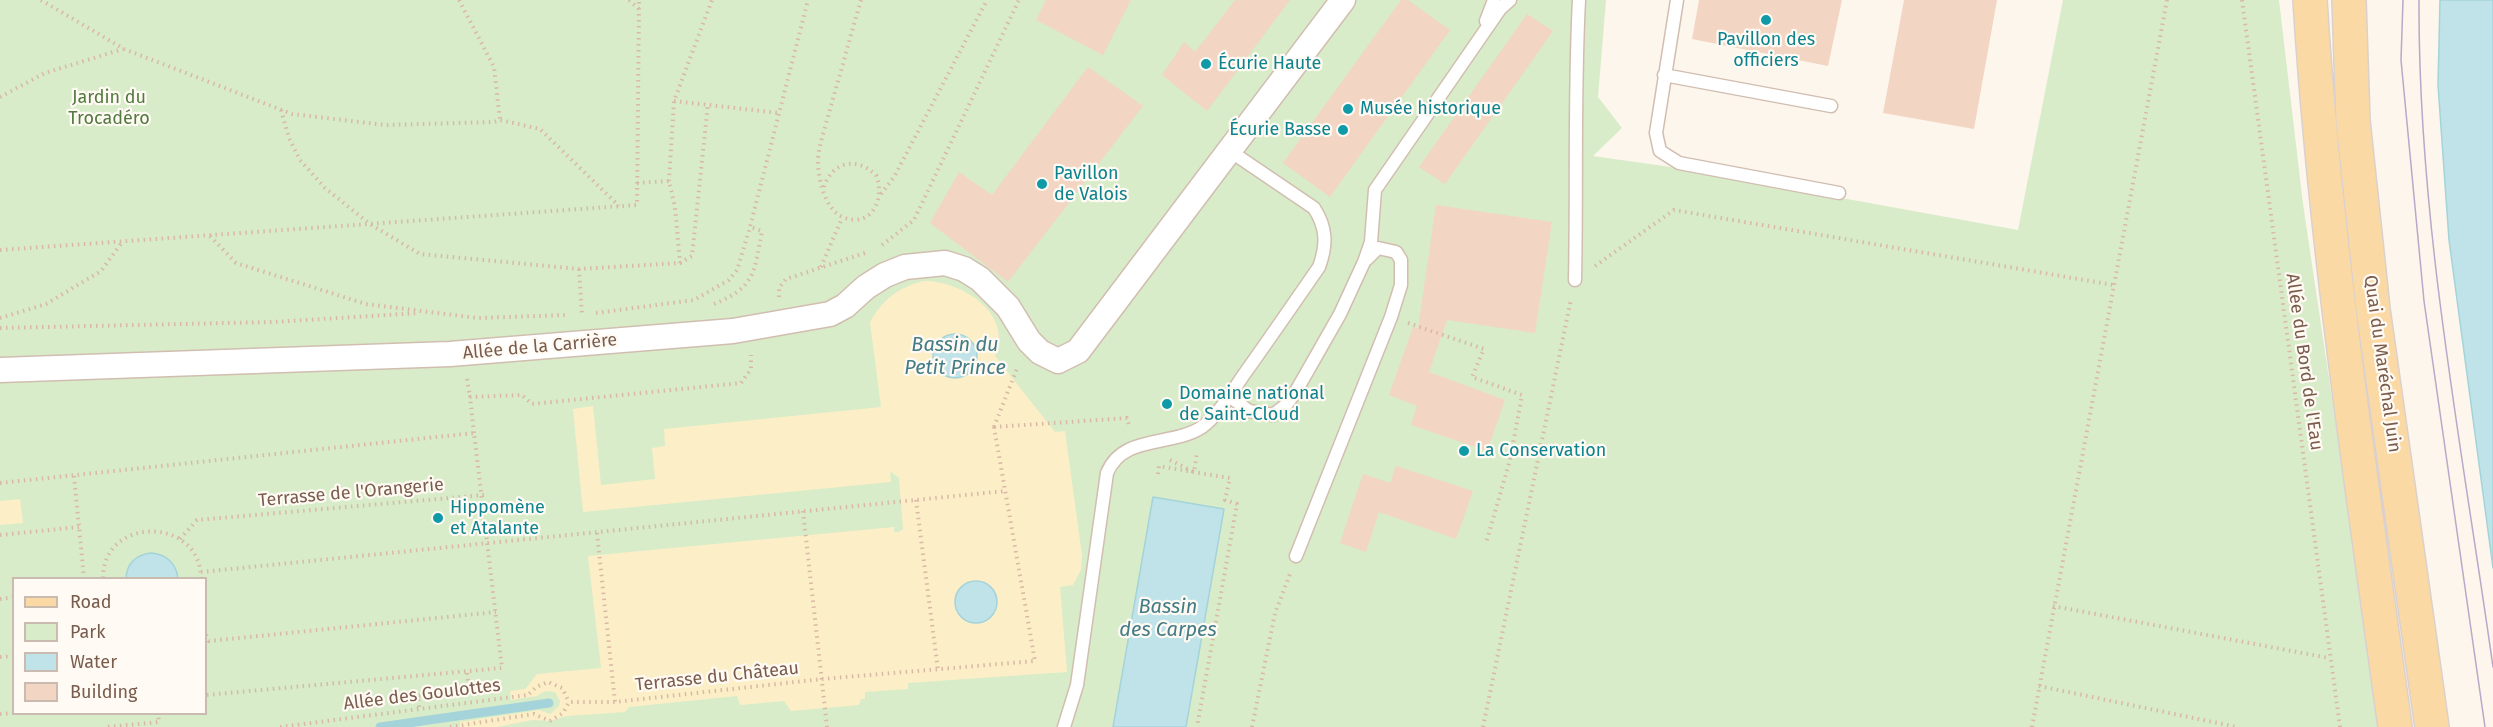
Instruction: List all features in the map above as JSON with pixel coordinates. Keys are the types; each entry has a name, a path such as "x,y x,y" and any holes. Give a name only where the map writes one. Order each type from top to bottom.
{"main road":[{"name":"Quai du Maréchal Juin","path":"2310,0 2318,128 2338,312 2395,727"},
{"name":"Quai du Maréchal Juin","path":"2349,0 2353,122 2373,309 2432,727"}],"street":[{"path":"1029,341 1040,352 1058,361 1078,351 1343,0"},
{"name":"Allée de la Carrière","path":"0,370 450,354 733,331 830,314 845,306 866,287 905,267 945,263 964,269 994,291 1008,307 1029,341"}],"lane":[{"path":"1480,37 1494,0"},
{"path":"1229,396 1249,411 1260,414 1273,415 1286,405 1340,314 1364,262 1371,242 1375,190 1480,37 1509,0"},
{"path":"1575,280 1577,167 1574,92 1579,0"},
{"path":"1677,0 1656,140 1665,156 1679,163 1839,193"},
{"path":"1664,75 1831,106"},
{"path":"1064,727 1077,685 1107,473 1111,462 1119,455 1143,444 1171,439 1203,426 1229,396 1319,267 1324,252 1325,236 1322,220 1314,208 1230,151"},
{"path":"1296,556 1391,317 1401,285 1401,260 1396,252 1378,248 1364,262"}],"path":[{"path":"41,0 124,49 292,114 385,125 500,120 540,129 619,206"},
{"path":"459,0 494,67 500,120"},
{"path":"629,0 639,9"},
{"path":"0,250 637,205 639,0"},
{"path":"680,263 675,207 669,181 674,101 712,0"},
{"path":"597,313 694,300 729,280 736,270 750,227 808,0"},
{"path":"861,0 818,153 829,208 842,218 855,219 865,217 878,204 987,0"},
{"path":"782,322 778,294 786,279 881,246 914,220 1019,0"},
{"path":"2032,727 2167,0"},
{"name":"Allée du Bord de l'Eau","path":"2242,0 2340,727"},
{"path":"0,97 45,74 124,49"},
{"path":"674,101 779,113"},
{"path":"281,110 289,138 300,160 325,188 370,224 420,254 579,269 680,263 692,256 708,104"},
{"path":"824,188 832,171 840,165 860,164 876,175 881,195"},
{"path":"637,183 669,181"},
{"path":"1483,727 1575,280 1674,210 2114,285"},
{"path":"821,267 842,218"},
{"path":"714,304 740,292 752,277 762,231 750,227"},
{"path":"210,236 236,263 366,304 477,318 590,314"},
{"path":"0,318 46,304 101,271 123,241"},
{"path":"579,269 582,315"},
{"path":"0,328 273,322 428,312"},
{"path":"1391,317 1485,349 1472,377 1522,395 1510,460 1486,543"},
{"path":"207,695 502,668 484,495 470,396 522,395 532,404 741,383 751,369 750,339 733,331"},
{"path":"1029,341 994,427 1126,418 1131,431"},
{"name":"Terrasse du Château","path":"569,702 615,702 822,679 1035,661 994,427"},
{"path":"0,483 474,433"},
{"path":"1158,474 1159,466 1230,477 1226,500 1237,504 1197,727"},
{"path":"74,476 84,577"},
{"path":"201,572 1005,491"},
{"name":"Terrasse de l'Orangerie","path":"180,539 197,520 484,495"},
{"path":"916,500 938,670"},
{"name":"Terrasse du Château","path":"803,512 822,679"},
{"path":"0,535 79,527"},
{"path":"103,577 108,556 119,543 133,534 157,531 180,539 190,548 201,577"},
{"name":"Terrasse du Château","path":"597,533 615,702"},
{"path":"1252,727 1275,613 1296,556"},
{"path":"2053,606 2330,658"},
{"path":"207,637 209,641 496,612"},
{"path":"419,707 418,696 469,690 467,672"},
{"path":"822,679 827,727"},
{"name":"Allée des Goulottes","path":"280,727 419,707 528,695 536,687 548,682 562,688 569,702"},
{"path":"2039,686 2237,727"},
{"path":"550,724 563,713 569,702"},
{"name":"Allée des Goulottes","path":"450,727 534,714 550,724"},
{"path":"108,727 159,722 158,715"}],"green space":[{"name":"Domaine national de Saint-Cloud","path":"0,0 1606,0 1598,97 1622,128 1593,156 1671,167 2018,230 2063,0 2279,0 2303,204 2381,727 0,727"}],"sand":[{"path":"924,281 938,282 968,293 991,313 997,326 999,340 995,356 1055,432 1065,431 1082,555 1081,570 1073,585 1060,587 1067,672 908,683 908,689 865,692 865,699 861,699 859,705 791,711 784,701 740,705 737,696 629,707 625,712 567,716 550,721 532,720 497,727 460,727 460,722 539,710 550,714 559,706 560,701 555,692 545,691 537,696 511,700 510,691 525,689 537,674 601,668 588,556 894,527 894,532 903,529 899,478 890,471 891,482 583,512 573,409 593,406 601,485 655,479 652,448 665,446 664,429 881,407 870,322 892,295"},
{"path":"20,499 23,523 0,525 0,501"}],"water":[{"path":"2440,0 2493,0 2493,568 2449,240 2438,85"},
{"name":"Bassin du Petit Prince","path":"955,334 964,335 971,340 976,347 976,365 971,372 964,377 955,378 946,377 939,372 934,365 933,356 934,347 939,340 946,335"},
{"name":"Bassin des Carpes","path":"1153,497 1224,509 1186,727 1113,727"},
{"path":"151,553 161,555 169,560 178,577 126,577 130,564 141,556"},
{"path":"976,581 991,587 997,602 991,617 976,623 961,617 955,602 961,587"}],"building":[{"path":"1046,0 1131,0 1103,55 1036,20"},
{"name":"Écurie Haute","path":"1235,0 1290,0 1207,111 1162,75 1184,42 1195,52"},
{"name":"Écurie Basse","path":"1401,0 1408,0 1450,30 1330,197 1283,163"},
{"name":"Pavillon des officiers","path":"1699,0 1842,0 1828,66 1692,39"},
{"path":"1904,0 1997,0 1974,129 1883,113"},
{"path":"1527,14 1553,31 1445,184 1419,167"},
{"name":"Pavillon de Valois","path":"1088,67 1143,106 1008,282 930,223 959,172 992,195"},
{"path":"1436,205 1552,222 1535,333 1447,320 1429,372 1505,400 1487,451 1411,425 1417,406 1389,395 1413,327 1418,328"},
{"path":"1396,466 1473,491 1456,539 1379,512 1366,552 1340,543 1363,474 1390,483"}],"waterway":[{"path":"380,727 549,703"}],"tram line":[{"path":"2403,0 2401,60 2424,301 2485,727"},
{"path":"2419,0 2421,84 2434,251 2493,667"}],"place":[{"name":"Pavillon des officiers","path":"1766,20"},
{"name":"Écurie Haute","path":"1206,64"},
{"name":"Musée historique","path":"1348,109"},
{"name":"Écurie Basse","path":"1343,130"},
{"name":"Pavillon de Valois","path":"1042,184"},
{"name":"Domaine national de Saint-Cloud","path":"1167,404"},
{"name":"La Conservation","path":"1464,451"},
{"name":"Hippomène et Atalante","path":"438,518"}],"park label":[{"name":"Jardin du Trocadéro","path":"109,108"}]}
